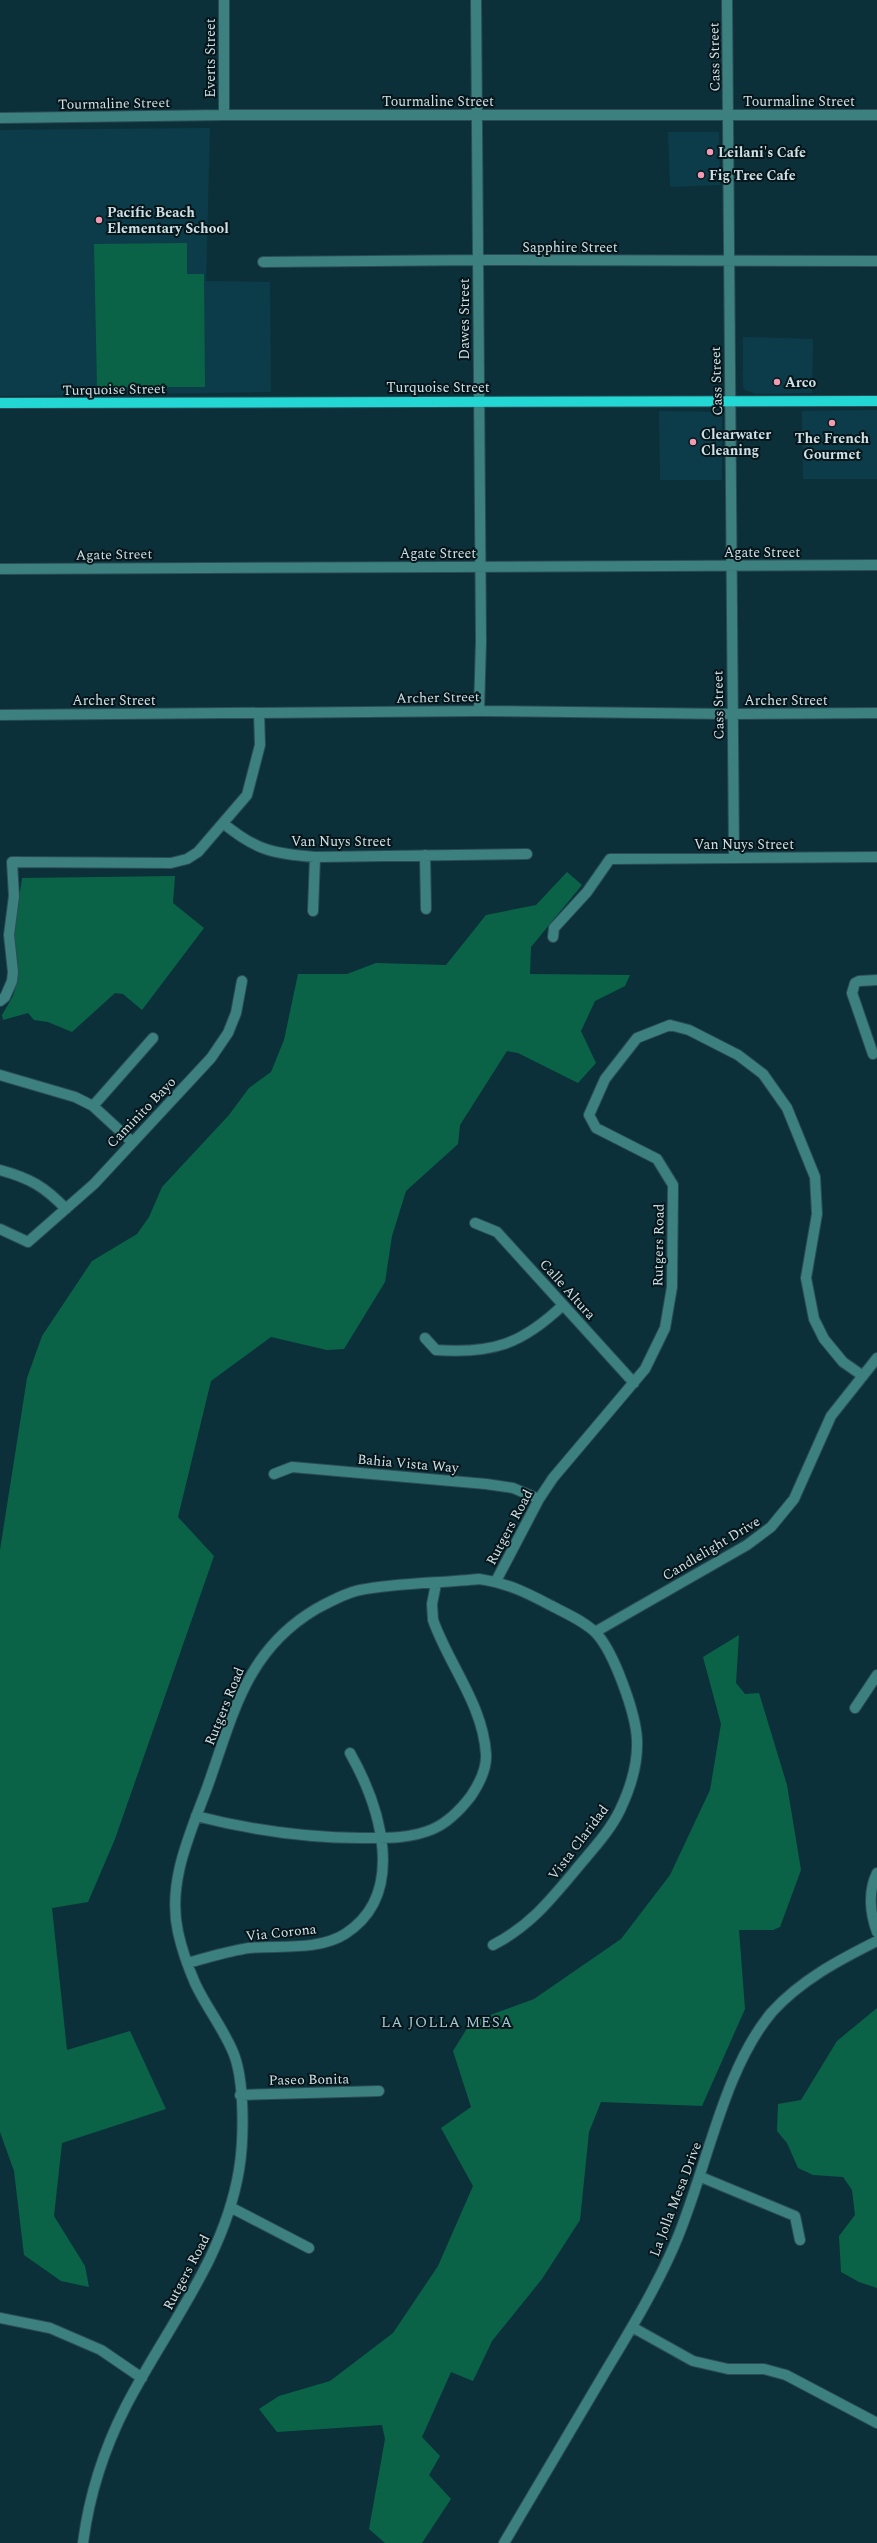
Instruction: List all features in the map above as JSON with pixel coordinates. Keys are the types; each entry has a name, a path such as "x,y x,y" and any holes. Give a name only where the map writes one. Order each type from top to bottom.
{"main road":[{"name":"Turquoise Street","path":"0,403 479,400 877,401"}],"street":[{"name":"Everts Street","path":"224,0 224,115"},
{"name":"Dawes Street","path":"476,0 481,567 479,710"},
{"name":"Cass Street","path":"728,0 731,400 731,714 734,786 734,858"},
{"name":"Tourmaline Street","path":"0,118 224,115 877,115"},
{"name":"Sapphire Street","path":"263,262 478,260 729,262 877,261"},
{"name":"Agate Street","path":"0,569 877,565"},
{"name":"Archer Street","path":"0,715 479,710 731,714 877,713"},
{"path":"0,1001 5,997 13,972 10,935 14,896 12,862 171,863 187,859 198,852 247,795 260,745 259,713"},
{"name":"Van Nuys Street","path":"223,823 258,846 280,854 315,857 527,854"},
{"path":"425,855 426,909"},
{"path":"313,911 315,857"},
{"name":"Van Nuys Street","path":"553,937 554,928 587,892 610,859 877,857"},
{"path":"872,1054 852,993 855,983 859,981 877,980"},
{"name":"Caminito Bayo","path":"0,1229 28,1242 94,1184 132,1141 181,1092 211,1058 228,1033 236,1013 242,981"},
{"name":"Rutgers Road","path":"83,2543 94,2486 110,2440 142,2378 206,2271 226,2225 239,2173 242,2141 240,2095 234,2055 196,1985 187,1963 178,1929 176,1899 182,1858 243,1687 260,1657 295,1621 325,1604 358,1590 479,1579 496,1581 539,1499 553,1478 645,1369 665,1328 672,1287 673,1185 657,1159 596,1128 589,1115 605,1079 637,1038 670,1025 690,1030 738,1055 762,1074 787,1108 815,1177 817,1214 806,1278 814,1319 824,1339 843,1362 863,1376"},
{"path":"93,1106 153,1038"},
{"path":"0,1075 75,1097 93,1106 132,1141"},
{"path":"0,1170 16,1174 47,1189 66,1209"},
{"name":"Calle Altura","path":"475,1223 497,1232 634,1383"},
{"path":"425,1338 436,1350 474,1351 509,1344 540,1327 563,1305"},
{"name":"Candlelight Drive","path":"595,1632 747,1545 771,1527 794,1499 831,1416 877,1358"},
{"name":"Bahia Vista Way","path":"274,1474 292,1467 486,1484 513,1488 539,1499"},
{"name":"Vista Claridad","path":"493,1945 508,1938 546,1907 608,1830 620,1810 633,1776 637,1739 625,1689 603,1642 595,1632 572,1616 509,1584 496,1581"},
{"path":"196,1816 240,1827 314,1838 380,1838 409,1837 434,1829 459,1812 480,1783 486,1756 483,1727 433,1620 432,1604 436,1584"},
{"path":"855,1708 877,1675"},
{"name":"Via Corona","path":"187,1963 248,1948 317,1944 344,1934 369,1912 379,1892 383,1866 380,1838 377,1819 362,1775 350,1753"},
{"path":"877,1873 872,1884 872,1917 877,1932"},
{"name":"La Jolla Mesa Drive","path":"504,2543 632,2327 674,2247 701,2177 729,2090 750,2045 772,2013 792,1993 818,1973 842,1958 877,1941"},
{"name":"Paseo Bonita","path":"240,2095 379,2091"},
{"path":"701,2177 795,2216 800,2240"},
{"path":"230,2206 309,2248"},
{"path":"0,2318 50,2328 101,2350 142,2378"},
{"path":"632,2327 693,2360 728,2369 764,2369 786,2375 877,2423"}],"shaded area":[{"path":"210,128 206,281 270,282 271,392 0,396 0,130"},
{"path":"668,132 719,132 720,185 670,187"},
{"path":"743,337 813,339 812,393 757,394 745,390 743,386"},
{"path":"877,410 877,479 803,479 802,411"},
{"name":"Clearwater Cleaning","path":"659,411 715,412 722,417 722,480 660,480"}],"green space":[{"path":"187,243 187,274 204,274 205,387 97,387 94,244"},
{"path":"567,872 582,885 531,947 530,974 630,975 625,986 595,1001 581,1031 596,1063 578,1083 518,1053 507,1051 460,1125 458,1144 406,1191 392,1236 385,1282 344,1349 327,1350 271,1337 211,1381 178,1517 214,1556 115,1839 88,1902 52,1908 67,2050 130,2031 166,2109 62,2143 54,2216 85,2266 89,2287 61,2281 24,2255 14,2171 0,2132 0,1550 27,1378 42,1336 92,1261 137,1234 149,1217 162,1187 229,1115 249,1088 271,1072 284,1040 298,974 347,974 376,963 446,965 486,915 536,905"},
{"path":"175,876 173,903 204,928 142,1010 123,994 115,993 72,1032 48,1022 34,1020 28,1013 3,1020 2,1015 13,996 18,977 14,935 22,878"},
{"path":"739,1635 736,1683 745,1694 759,1693 787,1785 801,1870 780,1927 773,1930 739,1930 745,2009 702,2106 601,2102 589,2132 580,2220 542,2279 492,2341 473,2381 451,2372 422,2437 440,2456 429,2475 451,2499 422,2543 385,2543 369,2529 385,2439 382,2425 277,2432 259,2409 279,2396 330,2381 393,2333 438,2266 473,2186 441,2128 471,2107 453,2051 471,2022 534,1999 621,1939 670,1875 710,1790 721,1724 703,1657"},
{"path":"877,2008 877,2288 859,2282 841,2272 839,2236 855,2215 852,2190 843,2177 813,2175 798,2168 787,2143 777,2131 778,2104 801,2100 837,2041"}],"place":[{"name":"Leilani's Cafe","path":"710,152"},
{"name":"Fig Tree Cafe","path":"701,175"},
{"name":"Pacific Beach Elementary School","path":"99,220"},
{"name":"Arco","path":"777,382"},
{"name":"The French Gourmet","path":"832,423"},
{"name":"Clearwater Cleaning","path":"693,442"}],"district":[{"name":"LA JOLLA MESA","path":"447,2022"}]}
